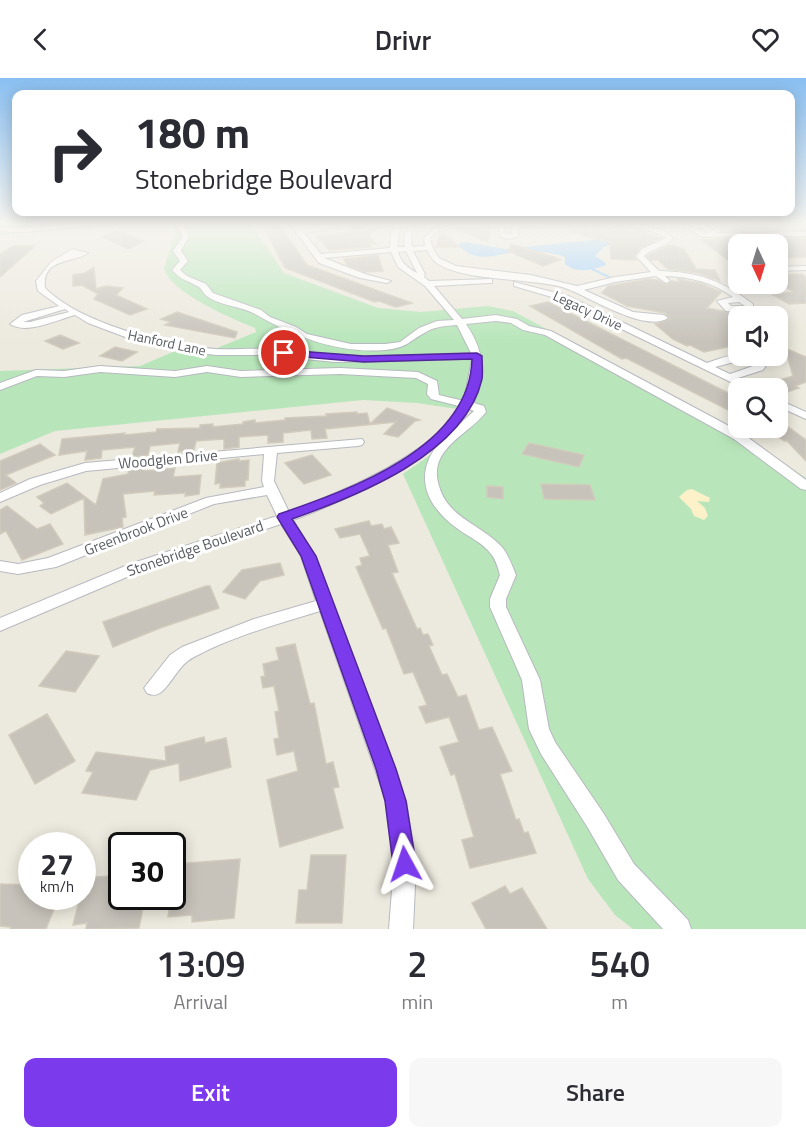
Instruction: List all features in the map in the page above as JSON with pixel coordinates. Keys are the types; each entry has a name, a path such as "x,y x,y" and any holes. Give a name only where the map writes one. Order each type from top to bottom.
{"street":[{"name":"Hanford Lane","path":"54,264 43,274 40,281 44,292 64,307 117,331 184,348 216,352 266,352 335,359 375,366 478,359"},
{"path":"182,264 176,270 179,275 203,285 210,295 258,312 267,319 310,338 351,347 385,347 403,344 430,326 502,318 514,321 526,328 548,333 738,436 806,486"},
{"path":"329,264 387,281"},
{"path":"400,264 424,281 460,322 472,339 478,359"},
{"path":"416,264 424,281"},
{"path":"444,264 456,269 522,272 575,289 631,315 664,318"},
{"path":"646,264 666,281"},
{"path":"788,269 806,268"},
{"path":"556,295 618,278 657,274 684,275 709,281 722,285 741,299"},
{"name":"Legacy Drive","path":"424,281 497,282 526,286 556,295 729,378"},
{"path":"64,307 25,317 14,324 36,324 74,313"},
{"path":"705,367 739,356 751,357 762,364 759,368 729,378"},
{"name":"Stonebridge Boulevard","path":"0,625 112,576 340,497 400,467 441,435 466,405 475,387 478,359"},
{"path":"0,387 36,373 64,374 93,370 155,371 175,374 207,369 241,374 340,371 418,375 433,383 432,394 435,397 481,410 440,450 433,460 430,479 432,487 453,519 489,543 504,562 508,575 498,599 498,607 525,663 531,680 539,729 548,748 626,872 679,929"},
{"path":"788,407 806,416"},
{"name":"Woodglen Drive","path":"0,498 35,482 85,467 358,442"},
{"path":"271,450 268,481 284,517 308,556 396,801 405,864 401,929"},
{"name":"Greenbrook Drive","path":"0,566 18,569 51,563 212,501 272,490"},
{"path":"153,688 176,660 188,652 260,623 324,604"}],"green space":[{"path":"165,264 278,264 284,273 378,308 421,312 488,306 513,311 728,426 728,438 746,438 806,478 806,929 633,929 615,915 588,879 403,474 432,454 458,430 471,411 417,403 363,400 55,431 0,454 0,371 140,366 187,346 215,349 256,332 255,328 203,304 168,277 164,268"}],"sand":[{"path":"692,489 710,498 709,502 697,501 705,508 708,516 704,520 694,516 691,509 679,497"}],"water":[{"path":"565,264 606,265 585,270 574,269"}],"building":[{"path":"0,264 15,264 0,277"},
{"path":"283,264 306,264 412,303 396,307 379,301 375,302 285,268"},
{"path":"381,264 383,271 365,272 347,265"},
{"path":"662,264 693,264 696,269 715,270 720,281 698,273 668,269"},
{"path":"94,267 96,289 106,286 123,288 116,295 147,309 130,315 94,299 98,294 82,285 73,286 73,275 85,273"},
{"path":"802,274 806,277 806,303 789,304 773,295 793,292 788,289 788,275"},
{"path":"648,279 658,280 667,285 672,281 680,282 678,279 700,283 721,292 707,308 728,312 728,347 704,352 673,339 655,324 670,319 665,313 627,306 602,293 608,286"},
{"path":"548,302 728,393 728,410 626,358 622,359 530,306"},
{"path":"177,312 237,332 235,338 165,325 171,322 161,319"},
{"path":"60,335 79,343 63,349 45,341"},
{"path":"115,347 137,352 122,361 100,356"},
{"path":"788,349 806,357 806,382 795,386 799,388 788,392 786,378 793,376"},
{"path":"387,408 420,420 415,421 398,437 384,434 396,422 325,429 327,438 312,439 311,430 283,433 283,442 268,443 268,435 239,437 239,447 224,449 224,439 196,441 194,450 178,452 180,443 150,446 148,455 132,457 135,447 102,450 101,458 85,460 87,451 59,455 62,439 156,432 157,429 200,428 200,425 213,424 213,427 243,424 243,422 255,420 255,423 357,412 357,414 367,413 370,424"},
{"path":"788,427 806,440 806,461 787,441 780,438 788,438"},
{"path":"529,443 584,455 579,467 522,454"},
{"path":"40,444 55,455 6,475 16,483 0,490 0,461"},
{"path":"312,455 331,475 304,484 285,463"},
{"path":"239,459 239,461 249,460 248,480 245,480 245,486 220,488 220,483 215,484 217,463"},
{"path":"145,468 145,471 175,468 173,477 201,475 199,494 154,495 155,491 123,494 126,517 122,518 123,527 85,535 84,498 51,514 40,506 44,503 37,497 67,483 96,505 103,479 128,474 129,469"},
{"path":"541,484 590,485 595,500 544,499"},
{"path":"487,486 503,487 503,499 487,497"},
{"path":"7,506 37,529 50,524 63,544 22,560 6,531 0,534 0,510"},
{"path":"369,521 371,526 382,524 384,529 391,527 399,543 388,545 398,572 392,573 417,629 420,628 423,635 428,634 433,645 429,646 442,675 447,674 458,697 466,695 479,730 492,727 512,771 500,774 516,820 519,819 524,833 528,832 536,853 470,868 462,840 474,837 455,774 451,775 440,747 459,742 449,717 426,723 419,707 427,705 413,672 404,674 386,628 383,629 356,567 362,565 360,558 370,556 360,534 340,538 335,529"},
{"path":"280,563 284,575 260,581 245,599 223,592 242,570"},
{"path":"210,586 219,608 113,647 103,622"},
{"path":"295,644 310,704 314,703 326,764 333,762 339,787 333,788 343,828 280,847 267,780 298,771 294,751 277,755 274,739 279,738 275,712 279,711 274,686 263,688 261,677 265,676 263,664 279,660 276,648"},
{"path":"66,651 99,656 75,692 39,686"},
{"path":"47,714 75,761 35,784 9,735"},
{"path":"204,737 205,743 226,738 231,767 180,781 179,763 150,770 136,800 82,793 93,772 86,771 96,752 166,761 165,747"},
{"path":"311,855 346,855 342,923 296,923 299,890 307,890"},
{"path":"240,859 234,918 192,922 192,915 168,917 169,910 186,910 186,863"},
{"path":"108,876 108,910 142,910 139,928 86,929 87,923 73,925 77,910 96,910 96,877"},
{"path":"0,884 18,885 18,910 54,910 46,929 10,929 11,927 0,926"},
{"path":"505,886 510,894 522,888 547,929 486,929 472,903"}],"waterway":[{"path":"592,269 609,277"}],"route":[{"path":"284,353 335,359 477,356 475,387 463,410 454,422 428,446 400,467 369,484 332,501 284,517 308,556 386,769 396,801 405,864"}]}
